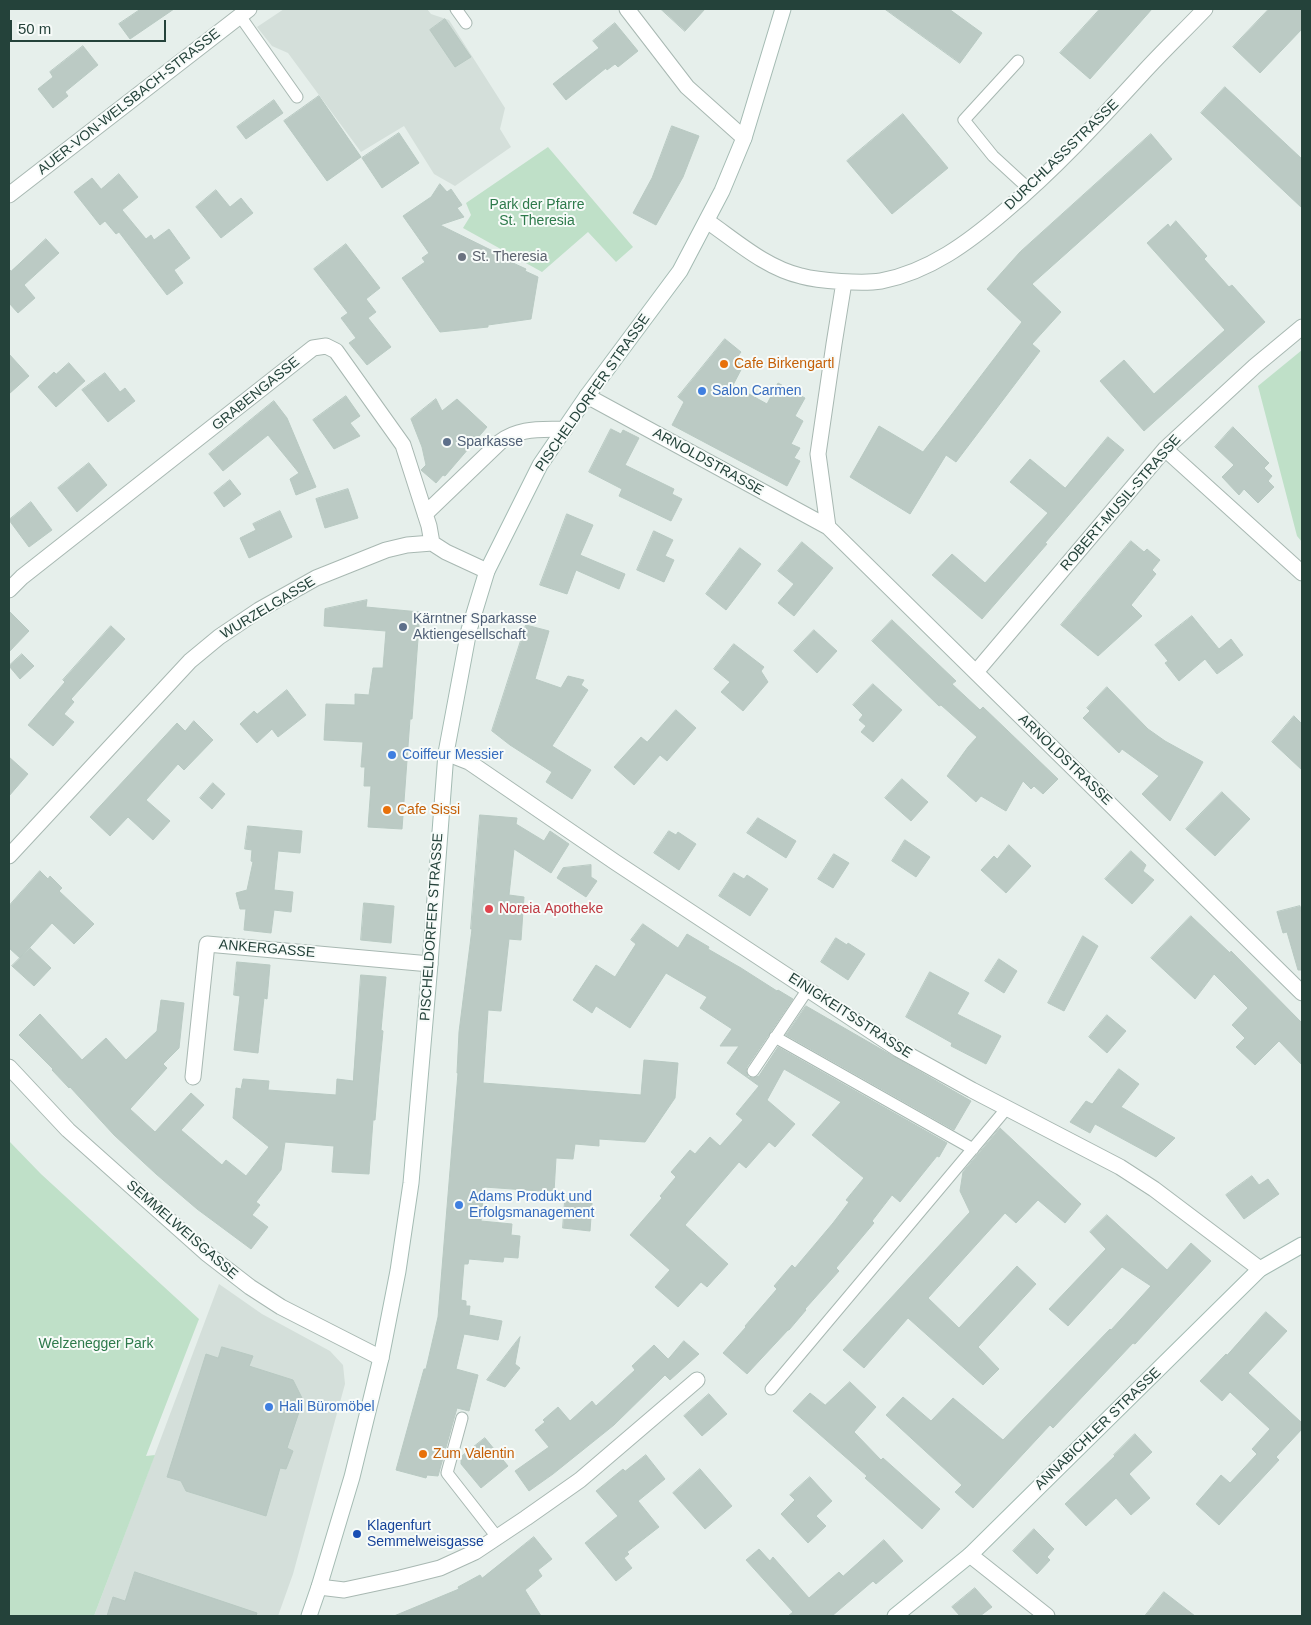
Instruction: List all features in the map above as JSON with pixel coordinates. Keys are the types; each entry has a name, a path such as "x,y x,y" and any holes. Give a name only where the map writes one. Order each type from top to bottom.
{"street":[{"path":"628,9 687,87 744,138"},
{"name":"PISCHELDORFER STRASSE","path":"309,1616 352,1477 381,1358 398,1271 411,1183 446,752 469,630 487,572 540,465 587,396 680,271 707,221 744,138 783,9"},
{"name":"DURCHLASSSTRASSE","path":"707,221 772,265 802,276 844,282 880,281 916,270 948,254 978,234 1030,190 1083,139 1205,9"},
{"name":"AUER-VON-WELSBACH-STRASSE","path":"9,196 244,12"},
{"path":"828,528 818,454 844,282"},
{"name":"ROBERT-MUSIL-STRASSE","path":"976,672 1165,449 1255,366 1302,327"},
{"name":"GRABENGASSE","path":"9,590 22,577 313,348 326,346 336,351 403,445 425,514 432,543"},
{"name":"ARNOLDSTRASSE","path":"587,396 828,528 1302,993"},
{"path":"425,514 510,434 525,431 564,429"},
{"path":"1165,449 1302,573"},
{"path":"432,543 487,572"},
{"name":"WURZELGASSE","path":"9,856 190,661 219,637 259,610 316,578 386,550 407,545 432,543"},
{"name":"EINIGKEITSSTRASSE","path":"446,752 469,762 615,862 898,1049 1120,1167 1154,1189 1260,1269"},
{"name":"ANKERGASSE","path":"193,1077 207,944 430,964"},
{"name":"SEMMELWEISGASSE","path":"9,1067 68,1130 206,1254 250,1287 281,1307 381,1358"},
{"name":"ANNABICHLER STRASSE","path":"895,1616 970,1554 1260,1269 1302,1245"},
{"path":"319,1587 344,1590 400,1578 440,1568 475,1552 580,1480 698,1380"},
{"path":"970,1554 1047,1616"}],"lane":[{"path":"456,9 466,23"},
{"path":"244,12 297,97"},
{"path":"1018,61 964,120 993,156 1030,190"},
{"path":"753,1071 808,989"},
{"path":"776,1037 972,1149"},
{"path":"771,1390 1007,1108"},
{"path":"462,1418 447,1473 497,1537"}],"shaded area":[{"path":"284,9 427,9 431,14 449,20 505,108 500,129 511,147 455,186 434,174 404,126 361,152 288,53 272,46 257,27"},
{"path":"219,1284 262,1314 330,1351 343,1365 345,1384 293,1574 278,1616 94,1616"}],"green space":[{"name":"Park der Pfarre St. Theresia","path":"548,147 633,247 616,262 588,232 542,272 463,228 471,215 466,203"},
{"path":"1302,350 1302,542 1297,536 1258,386"},
{"name":"Welzenegger Park","path":"9,1141 41,1174 199,1319 146,1456 155,1455 94,1616 9,1616"}],"building":[{"path":"141,9 174,9 130,39 119,24"},
{"path":"661,9 705,9 685,31"},
{"path":"885,9 949,9 982,33 960,63"},
{"path":"1100,9 1152,9 1090,79 1060,53"},
{"path":"1269,9 1302,9 1302,29 1260,73 1233,47"},
{"path":"445,19 471,57 455,67 430,30"},
{"path":"615,23 638,51 618,67 615,64 607,70 606,68 566,100 553,84 599,48 593,41"},
{"path":"83,46 98,65 65,92 68,96 53,108 38,89 53,77 50,72"},
{"path":"1225,87 1302,159 1302,208 1201,113"},
{"path":"319,96 361,157 327,181 284,121"},
{"path":"274,100 283,113 246,139 237,127"},
{"path":"903,114 948,168 892,214 847,161"},
{"path":"672,126 699,136 683,177 656,225 633,213 652,178"},
{"path":"399,133 419,163 382,188 362,158"},
{"path":"1151,134 1172,159 1032,284 1061,312 1032,344 1040,351 956,462 946,455 910,514 850,477 879,426 923,452 1022,322 987,289 1020,252"},
{"path":"119,174 138,197 122,210 146,239 151,235 154,240 169,229 190,258 174,270 183,283 167,295 119,232 116,234 105,221 100,225 74,192 92,178 101,189"},
{"name":"St. Theresia","path":"440,184 447,192 451,189 462,205 457,208 464,217 440,225 501,255 500,257 538,277 531,319 488,325 488,327 440,332 402,278 425,262 422,258 429,253 403,216 431,197"},
{"path":"216,190 230,207 241,198 253,213 221,238 196,207"},
{"path":"1176,221 1207,256 1204,259 1229,287 1232,285 1265,322 1144,431 1100,381 1124,360 1154,394 1225,330 1147,243 1168,224 1170,227"},
{"path":"46,239 59,253 24,285 35,298 18,313 9,303 9,269 11,271"},
{"path":"346,244 380,288 366,299 376,312 368,318 391,347 367,365 349,343 356,338 341,318 348,313 314,269"},
{"path":"725,339 741,352 735,360 743,366 733,385 767,404 778,383 805,398 795,416 803,421 791,444 800,448 794,458 800,461 787,486 672,425 684,402 678,397"},
{"path":"9,354 29,376 9,394"},
{"path":"69,363 85,381 56,407 38,387 54,372 56,374"},
{"path":"105,373 120,392 125,388 135,401 108,422 82,390"},
{"path":"346,396 360,416 350,423 360,436 334,449 313,420"},
{"name":"Sparkasse","path":"436,399 442,411 457,399 487,427 445,476 443,475 436,483 421,470 426,465 422,447 411,419"},
{"path":"274,401 287,418 316,487 296,495 290,479 299,473 268,435 223,471 209,454"},
{"path":"1233,427 1269,463 1264,468 1272,476 1268,481 1274,487 1258,503 1244,489 1239,495 1222,477 1234,465 1215,447"},
{"path":"611,429 621,434 623,430 639,438 625,465 674,489 672,494 682,499 671,521 619,496 622,489 589,472"},
{"path":"1108,437 1124,450 1045,543 1047,544 982,619 932,575 952,554 985,583 1048,513 1010,482 1030,459 1065,488"},
{"path":"89,463 107,485 77,512 58,488"},
{"path":"230,480 241,494 224,507 214,493"},
{"path":"348,489 358,518 325,528 316,499"},
{"path":"31,502 52,530 29,547 9,520"},
{"path":"280,511 292,537 249,558 240,538 256,530 253,524"},
{"path":"567,514 593,525 580,555 625,574 619,589 576,570 567,594 540,585"},
{"path":"654,531 673,540 665,556 674,560 664,582 637,570"},
{"path":"1131,541 1144,552 1147,549 1160,560 1152,570 1156,574 1131,605 1142,616 1098,656 1061,625"},
{"path":"802,542 833,568 794,616 778,603 794,584 778,571"},
{"path":"740,548 761,564 726,610 706,594"},
{"path":"367,600 366,607 420,612 402,829 368,827 371,786 364,786 365,767 361,767 363,742 324,740 326,704 355,705 355,694 369,695 373,668 383,668 386,631 324,626 325,609"},
{"path":"9,611 29,631 9,652"},
{"path":"1192,616 1219,649 1231,639 1243,655 1217,674 1205,659 1179,681 1165,663 1168,661 1155,645"},
{"path":"892,620 956,681 952,684 980,710 983,707 1058,779 1043,794 1034,786 1031,789 1023,781 1006,811 981,796 976,802 947,776 977,737 941,705 939,706 872,641"},
{"path":"526,625 549,631 535,679 561,688 568,676 584,680 581,685 588,690 552,746 591,770 572,799 546,782 552,772 492,731"},
{"path":"111,626 125,639 71,699 74,702 64,714 74,722 53,746 28,725 65,682 63,680"},
{"path":"814,630 837,651 817,673 794,651"},
{"path":"734,644 764,667 761,671 768,682 743,711 721,692 730,682 714,669"},
{"path":"22,654 34,666 20,679 9,666"},
{"path":"873,684 902,710 873,742 861,732 866,726 859,720 863,715 853,705"},
{"path":"1107,687 1148,729 1165,741 1203,762 1170,821 1142,794 1159,776 1122,749 1119,753 1083,718 1090,711 1087,708"},
{"path":"287,690 306,715 278,737 272,729 257,743 240,724 254,711 257,714"},
{"path":"676,710 696,728 667,761 660,755 634,785 614,767 641,737 647,742"},
{"path":"1294,716 1302,724 1302,770 1272,742"},
{"path":"194,721 213,740 184,770 178,764 146,800 170,821 153,840 128,817 110,836 90,817 177,723 185,731"},
{"path":"9,757 28,774 9,796"},
{"path":"902,779 928,802 911,821 885,798"},
{"path":"213,783 225,794 212,809 200,798"},
{"path":"1222,792 1250,819 1215,856 1186,829"},
{"path":"480,815 517,818 516,824 544,841 550,831 569,844 551,873 514,849 509,895 524,897 521,940 509,939 501,1011 488,1010 483,1083 641,1095 644,1060 678,1063 675,1098 645,1142 599,1139 599,1146 575,1144 573,1159 556,1158 554,1192 484,1187 481,1221 512,1224 511,1235 520,1236 518,1258 504,1257 503,1262 469,1259 468,1264 464,1264 461,1300 466,1301 466,1306 470,1306 469,1315 502,1321 498,1340 464,1334 456,1369 478,1375 469,1411 457,1408 438,1476 427,1475 426,1478 396,1470 424,1369 426,1369 438,1317 458,1073 459,1032 472,929"},
{"path":"758,818 796,841 786,858 747,833"},
{"path":"248,826 302,831 300,853 278,851 274,890 293,892 291,912 274,910 271,933 244,930 246,909 240,909 236,893 247,890 253,862 251,861 252,850 245,849"},
{"path":"669,831 676,835 678,832 696,844 679,870 654,853"},
{"path":"905,840 930,857 916,877 892,861"},
{"path":"1009,845 1031,866 1006,893 981,870 994,856 997,859"},
{"path":"1131,851 1146,865 1143,871 1154,880 1132,904 1105,879"},
{"path":"834,854 849,863 833,888 818,879"},
{"path":"591,865 591,877 597,881 586,897 557,878 563,868"},
{"path":"40,871 48,879 50,876 62,888 59,891 94,924 74,944 52,923 20,958 9,948 9,906"},
{"path":"734,873 744,879 747,875 768,889 750,916 719,896"},
{"path":"364,903 394,906 391,943 361,940"},
{"path":"1300,906 1302,914 1302,970 1298,970 1287,932 1283,933 1277,912"},
{"path":"1191,916 1230,953 1231,951 1302,1023 1302,1065 1279,1041 1255,1065 1236,1047 1245,1038 1232,1025 1248,1008 1214,974 1195,999 1151,958"},
{"path":"643,924 678,948 687,934 709,947 708,949 793,999 747,1067 748,1077 759,1076 778,1047 947,1143 939,1157 937,1156 900,1202 892,1195 872,1221 874,1223 836,1268 839,1271 789,1330 747,1374 723,1353 777,1289 774,1286 792,1265 795,1268 833,1223 849,1202 846,1200 864,1178 812,1135 841,1102 784,1069 767,1100 795,1124 775,1147 769,1142 746,1168 739,1162 685,1225 728,1264 707,1287 701,1282 678,1307 655,1287 670,1270 630,1235 662,1198 660,1196 676,1177 671,1172 690,1150 695,1154 710,1137 720,1146 743,1120 736,1114 759,1086 727,1063 739,1046 720,1046 732,1029 700,1008 707,997 666,973 630,1028 596,1006 592,1013 573,1000 596,965 615,977 636,944 631,940"},
{"path":"1083,936 1098,946 1064,1011 1048,1003"},
{"path":"836,938 865,954 848,980 821,962"},
{"path":"30,948 51,968 34,986 12,966"},
{"path":"999,959 1017,971 1004,993 985,981"},
{"path":"237,962 270,965 267,999 264,998 258,1053 234,1050 240,996 234,995"},
{"path":"930,972 969,993 957,1014 1001,1036 986,1064 951,1046 952,1043 906,1017"},
{"path":"361,975 386,977 381,1030 383,1031 369,1174 332,1172 334,1146 285,1142 281,1170 256,1202 260,1205 252,1215 268,1227 251,1249 197,1209 156,1174 114,1135 19,1035 40,1014 82,1060 106,1038 126,1060 157,1031 161,1000 184,1003 179,1048 163,1064 167,1068 130,1109 155,1132 191,1093 204,1105 181,1130 222,1165 226,1160 246,1176 269,1147 233,1118 236,1088 241,1089 243,1079 269,1081 268,1090 336,1095 337,1079 353,1081"},
{"path":"806,1006 971,1101 954,1130 786,1035"},
{"path":"1107,1015 1126,1031 1107,1053 1089,1037"},
{"path":"1119,1069 1139,1084 1121,1107 1175,1138 1156,1157 1095,1124 1090,1133 1070,1122 1086,1101 1092,1104"},
{"path":"1000,1128 1081,1204 1065,1223 1038,1200 1016,1223 1005,1213 928,1298 959,1328 1017,1266 1036,1284 978,1347 999,1369 983,1385 908,1318 864,1368 843,1350 970,1212 960,1191 963,1172"},
{"path":"1252,1176 1259,1185 1268,1179 1279,1194 1244,1219 1226,1195"},
{"path":"565,1201 592,1203 590,1231 563,1228"},
{"path":"1107,1215 1167,1270 1191,1243 1211,1261 1135,1344 1133,1343 1053,1428 1050,1425 973,1508 955,1492 962,1485 886,1415 903,1397 931,1421 953,1398 1003,1440 1111,1330 1151,1286 1122,1267 1068,1326 1049,1309 1106,1249 1090,1232"},
{"path":"1266,1312 1287,1331 1248,1373 1302,1423 1302,1429 1276,1457 1279,1460 1219,1525 1196,1504 1221,1475 1230,1483 1257,1454 1252,1449 1270,1429 1230,1392 1222,1401 1200,1381 1227,1355"},
{"path":"520,1337 515,1364 520,1368 505,1387 487,1380"},
{"path":"684,1341 699,1354 670,1380 665,1375 614,1425 529,1491 515,1471 549,1447 535,1430 545,1422 543,1420 558,1407 570,1421 592,1401 596,1406 635,1370 632,1366 654,1345 668,1359"},
{"path":"222,1347 253,1356 249,1366 293,1380 303,1400 287,1448 293,1451 286,1469 280,1468 266,1516 186,1491 181,1481 167,1477 206,1354 218,1358"},
{"path":"850,1382 876,1407 854,1432 881,1460 883,1458 940,1509 922,1529 865,1478 867,1476 793,1411 810,1393 825,1405"},
{"path":"709,1394 727,1414 702,1436 684,1416"},
{"path":"1135,1434 1152,1452 1129,1474 1150,1498 1131,1515 1116,1498 1086,1526 1065,1504"},
{"path":"485,1438 508,1466 481,1488 461,1464 461,1457"},
{"path":"646,1455 665,1479 638,1501 659,1527 627,1552 629,1554 624,1558 632,1568 616,1581 585,1543 618,1516 596,1491 623,1469 625,1471"},
{"path":"700,1469 732,1506 705,1529 673,1493"},
{"path":"810,1477 832,1501 816,1516 826,1526 808,1543 781,1514 795,1500 790,1495"},
{"path":"1034,1529 1054,1549 1047,1557 1050,1560 1037,1574 1013,1551"},
{"path":"534,1537 552,1559 538,1570 542,1576 525,1590 541,1616 394,1616 459,1589 458,1587 480,1575 482,1578"},
{"path":"884,1540 903,1561 876,1584 873,1581 832,1616 788,1616 793,1612 746,1560 759,1549 770,1561 773,1557 809,1598 839,1572 843,1576"},
{"path":"135,1572 257,1613 256,1616 107,1616 113,1597 125,1601"},
{"path":"975,1588 992,1607 980,1616 960,1616 952,1607"},
{"path":"1164,1592 1173,1599 1195,1616 1145,1616"}],"place":[{"name":"St. Theresia","path":"462,257"},
{"name":"Cafe Birkengartl","path":"724,364"},
{"name":"Salon Carmen","path":"702,391"},
{"name":"Sparkasse","path":"447,442"},
{"name":"Kärntner Sparkasse Aktiengesellschaft","path":"403,627"},
{"name":"Coiffeur Messier","path":"392,755"},
{"name":"Cafe Sissi","path":"387,810"},
{"name":"Noreia Apotheke","path":"489,909"},
{"name":"Adams Produkt und Erfolgsmanagement","path":"459,1205"},
{"name":"Hali Büromöbel","path":"269,1407"},
{"name":"Zum Valentin","path":"423,1454"},
{"name":"Klagenfurt Semmelweisgasse","path":"357,1534"}]}
